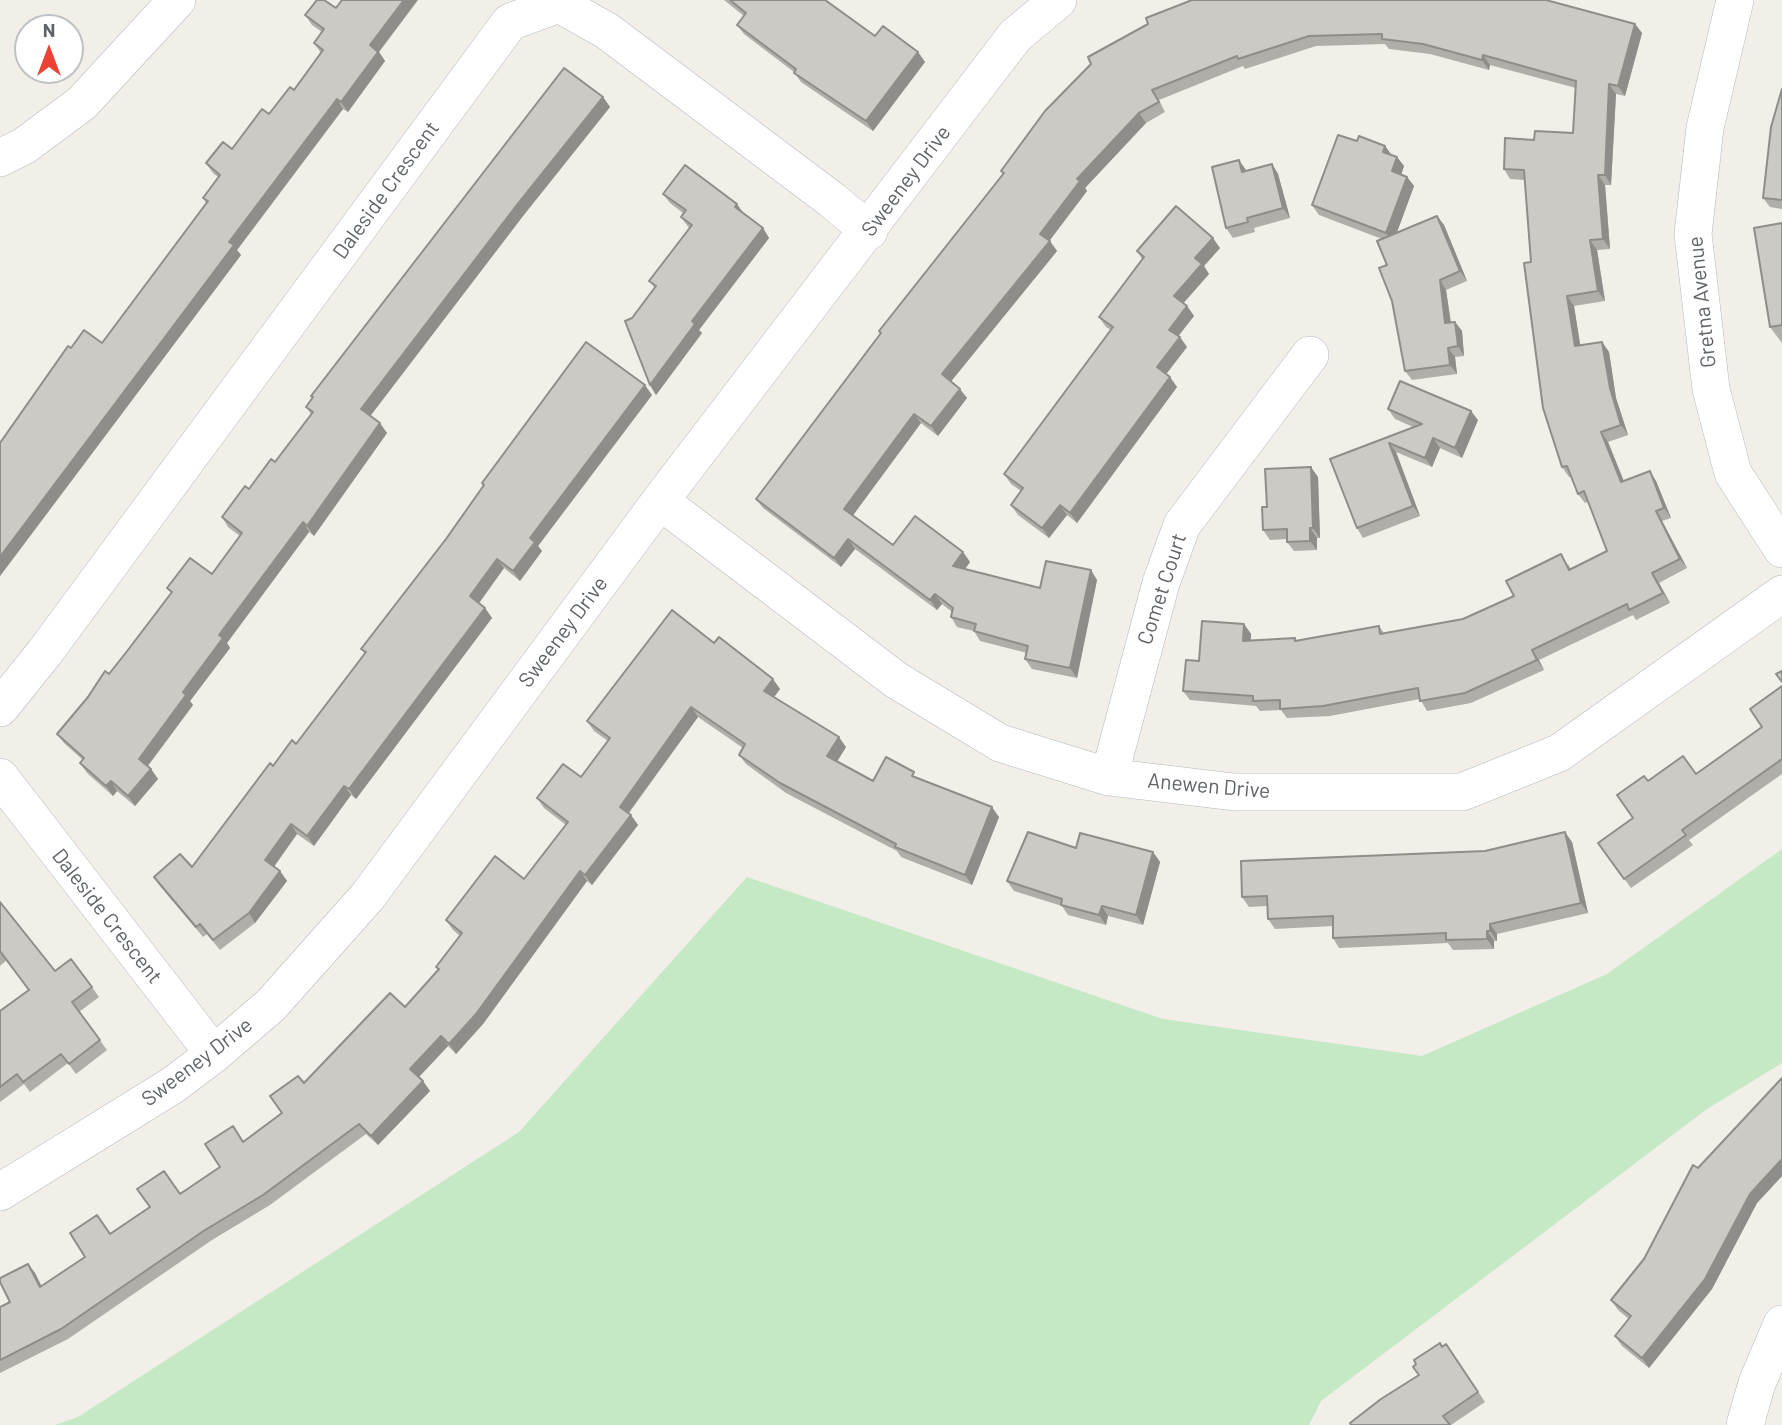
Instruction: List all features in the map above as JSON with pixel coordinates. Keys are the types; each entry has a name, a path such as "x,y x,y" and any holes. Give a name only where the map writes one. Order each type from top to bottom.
{"street":[{"path":"0,158 24,146 82,103 177,0"},
{"name":"Sweeney Drive","path":"0,1192 173,1085 214,1054 271,1005 368,896 660,502 1015,36 1058,0"},
{"name":"Gretna Avenue","path":"1735,0 1705,128 1693,234 1711,389 1733,473 1782,549"},
{"name":"Daleside Crescent","path":"0,708 53,641 510,22 559,4 607,32 832,200 869,231"},
{"name":"Comet Court","path":"1109,776 1161,583 1182,525 1310,355"},
{"name":"Anewen Drive","path":"660,502 896,680 1000,743 1109,776 1234,792 1462,792 1559,753 1782,594"},
{"name":"Daleside Crescent","path":"0,777 214,1054"},
{"path":"1745,1425 1757,1383 1782,1324"}],"green space":[{"path":"1782,849 1782,1063 1707,1109 1321,1401 1309,1425 55,1425 78,1417 519,1132 747,877 1163,1019 1422,1056 1607,974"}],"building":[{"path":"317,0 324,0 336,8 342,0 404,0 370,45 378,52 341,102 337,99 229,242 234,245 0,557 0,443 68,346 71,348 84,330 102,343 208,201 203,198 220,175 206,163 223,142 232,149 262,109 269,114 290,87 294,90 323,50 314,43 324,29 305,15"},
{"path":"730,0 825,0 875,36 883,26 918,52 866,121 794,73 796,69 737,25 746,13"},
{"path":"1192,0 1546,0 1635,24 1618,86 1609,84 1605,175 1598,175 1603,239 1590,240 1598,291 1567,296 1575,346 1602,342 1610,388 1621,425 1601,432 1621,482 1650,471 1664,508 1656,511 1680,559 1652,573 1663,593 1629,610 1627,604 1532,650 1537,660 1465,693 1420,701 1418,688 1323,706 1280,709 1280,700 1253,701 1253,696 1183,691 1186,660 1199,661 1202,621 1244,624 1243,641 1295,638 1295,641 1379,626 1380,634 1463,619 1514,596 1506,581 1561,554 1569,570 1607,551 1584,491 1578,494 1567,466 1562,467 1543,408 1524,263 1531,262 1524,170 1504,169 1505,138 1534,140 1535,131 1573,133 1576,81 1483,55 1482,60 1423,44 1382,39 1382,34 1309,36 1238,59 1237,56 1152,90 1159,102 1139,113 1077,179 1080,181 1040,234 1050,241 942,374 960,389 931,426 914,414 844,509 893,545 915,516 963,552 953,566 1040,588 1046,561 1091,570 1070,668 1025,659 1028,646 974,631 976,624 951,617 953,608 935,594 930,600 848,539 834,558 756,499 881,333 879,331 1004,173 1001,171 1045,111 1091,64 1088,57 1148,24 1146,18"},
{"path":"564,68 603,97 361,409 380,423 307,526 303,522 219,635 223,638 183,692 186,695 139,759 151,769 128,796 111,781 106,786 80,763 84,758 57,734 88,697 105,671 109,674 172,592 167,588 190,558 212,574 242,533 222,517 245,486 249,489 271,459 275,462 313,412 306,407 313,397 311,396"},
{"path":"1782,89 1782,200 1763,198 1771,127"},
{"path":"1338,135 1357,141 1359,136 1385,146 1383,152 1397,157 1392,171 1407,177 1386,233 1312,205"},
{"path":"1239,160 1242,172 1272,164 1283,208 1247,218 1248,222 1226,228 1212,167"},
{"path":"685,165 737,204 735,207 763,228 692,321 695,324 650,385 625,321 632,318 656,286 649,281 692,225 681,217 686,210 663,194"},
{"path":"1176,206 1213,238 1195,258 1202,264 1174,296 1187,306 1169,330 1180,337 1157,367 1170,377 1070,513 1060,505 1042,528 1011,505 1023,488 1004,474 1113,327 1099,317 1144,257 1137,251"},
{"path":"1437,216 1460,271 1440,280 1445,323 1455,322 1458,346 1448,348 1450,365 1405,371 1392,301 1379,268 1387,265 1377,241"},
{"path":"1782,223 1782,325 1770,327 1754,228"},
{"path":"586,342 645,385 530,538 535,542 513,571 497,559 470,596 485,608 349,789 344,786 307,836 291,824 265,860 280,871 249,913 213,940 200,924 196,927 154,877 180,854 192,867 270,763 273,766 292,740 296,744 366,652 361,649 446,539 484,485 482,483"},
{"path":"1400,381 1471,411 1455,448 1433,438 1425,458 1389,443 1413,506 1357,528 1330,459 1422,424 1388,409"},
{"path":"1311,467 1313,528 1310,528 1310,541 1287,542 1287,529 1263,530 1262,507 1267,507 1265,469"},
{"path":"672,610 714,643 719,637 773,679 764,691 839,737 827,756 873,781 886,757 914,772 912,776 992,807 965,875 895,847 896,844 780,783 739,755 745,744 691,707 620,807 631,815 585,875 580,871 476,1014 449,1044 441,1036 410,1069 423,1081 371,1136 359,1124 263,1195 205,1230 61,1329 0,1360 0,1307 10,1302 0,1278 28,1264 40,1287 85,1257 70,1233 97,1215 110,1234 150,1207 137,1189 164,1171 180,1194 220,1167 205,1144 233,1126 243,1142 282,1113 270,1096 298,1076 304,1083 390,993 405,1007 439,969 436,967 462,933 446,920 495,856 524,879 568,822 537,798 563,764 581,777 610,738 587,721"},
{"path":"1782,671 1782,682 1776,674"},
{"path":"1782,686 1782,759 1682,830 1686,835 1624,879 1598,843 1633,818 1617,795 1644,776 1648,781 1683,756 1696,774 1762,727 1750,709"},
{"path":"1028,832 1076,848 1080,833 1153,852 1136,915 1102,906 1099,915 1061,905 1062,899 1007,881"},
{"path":"1565,832 1581,903 1490,924 1487,939 1446,940 1446,933 1333,938 1333,916 1268,919 1267,896 1242,897 1241,861 1485,851"},
{"path":"0,902 55,971 71,959 92,987 72,1002 100,1040 69,1064 61,1054 23,1082 17,1074 0,1087 0,1011 29,990 0,951"},
{"path":"1782,1078 1782,1159 1750,1194 1705,1279 1642,1358 1615,1336 1631,1316 1611,1300 1644,1259 1693,1165 1698,1168"},
{"path":"1440,1343 1442,1347 1446,1344 1478,1392 1443,1416 1450,1425 1351,1425 1350,1423 1381,1399 1419,1375 1413,1367 1416,1364 1414,1360"}]}
